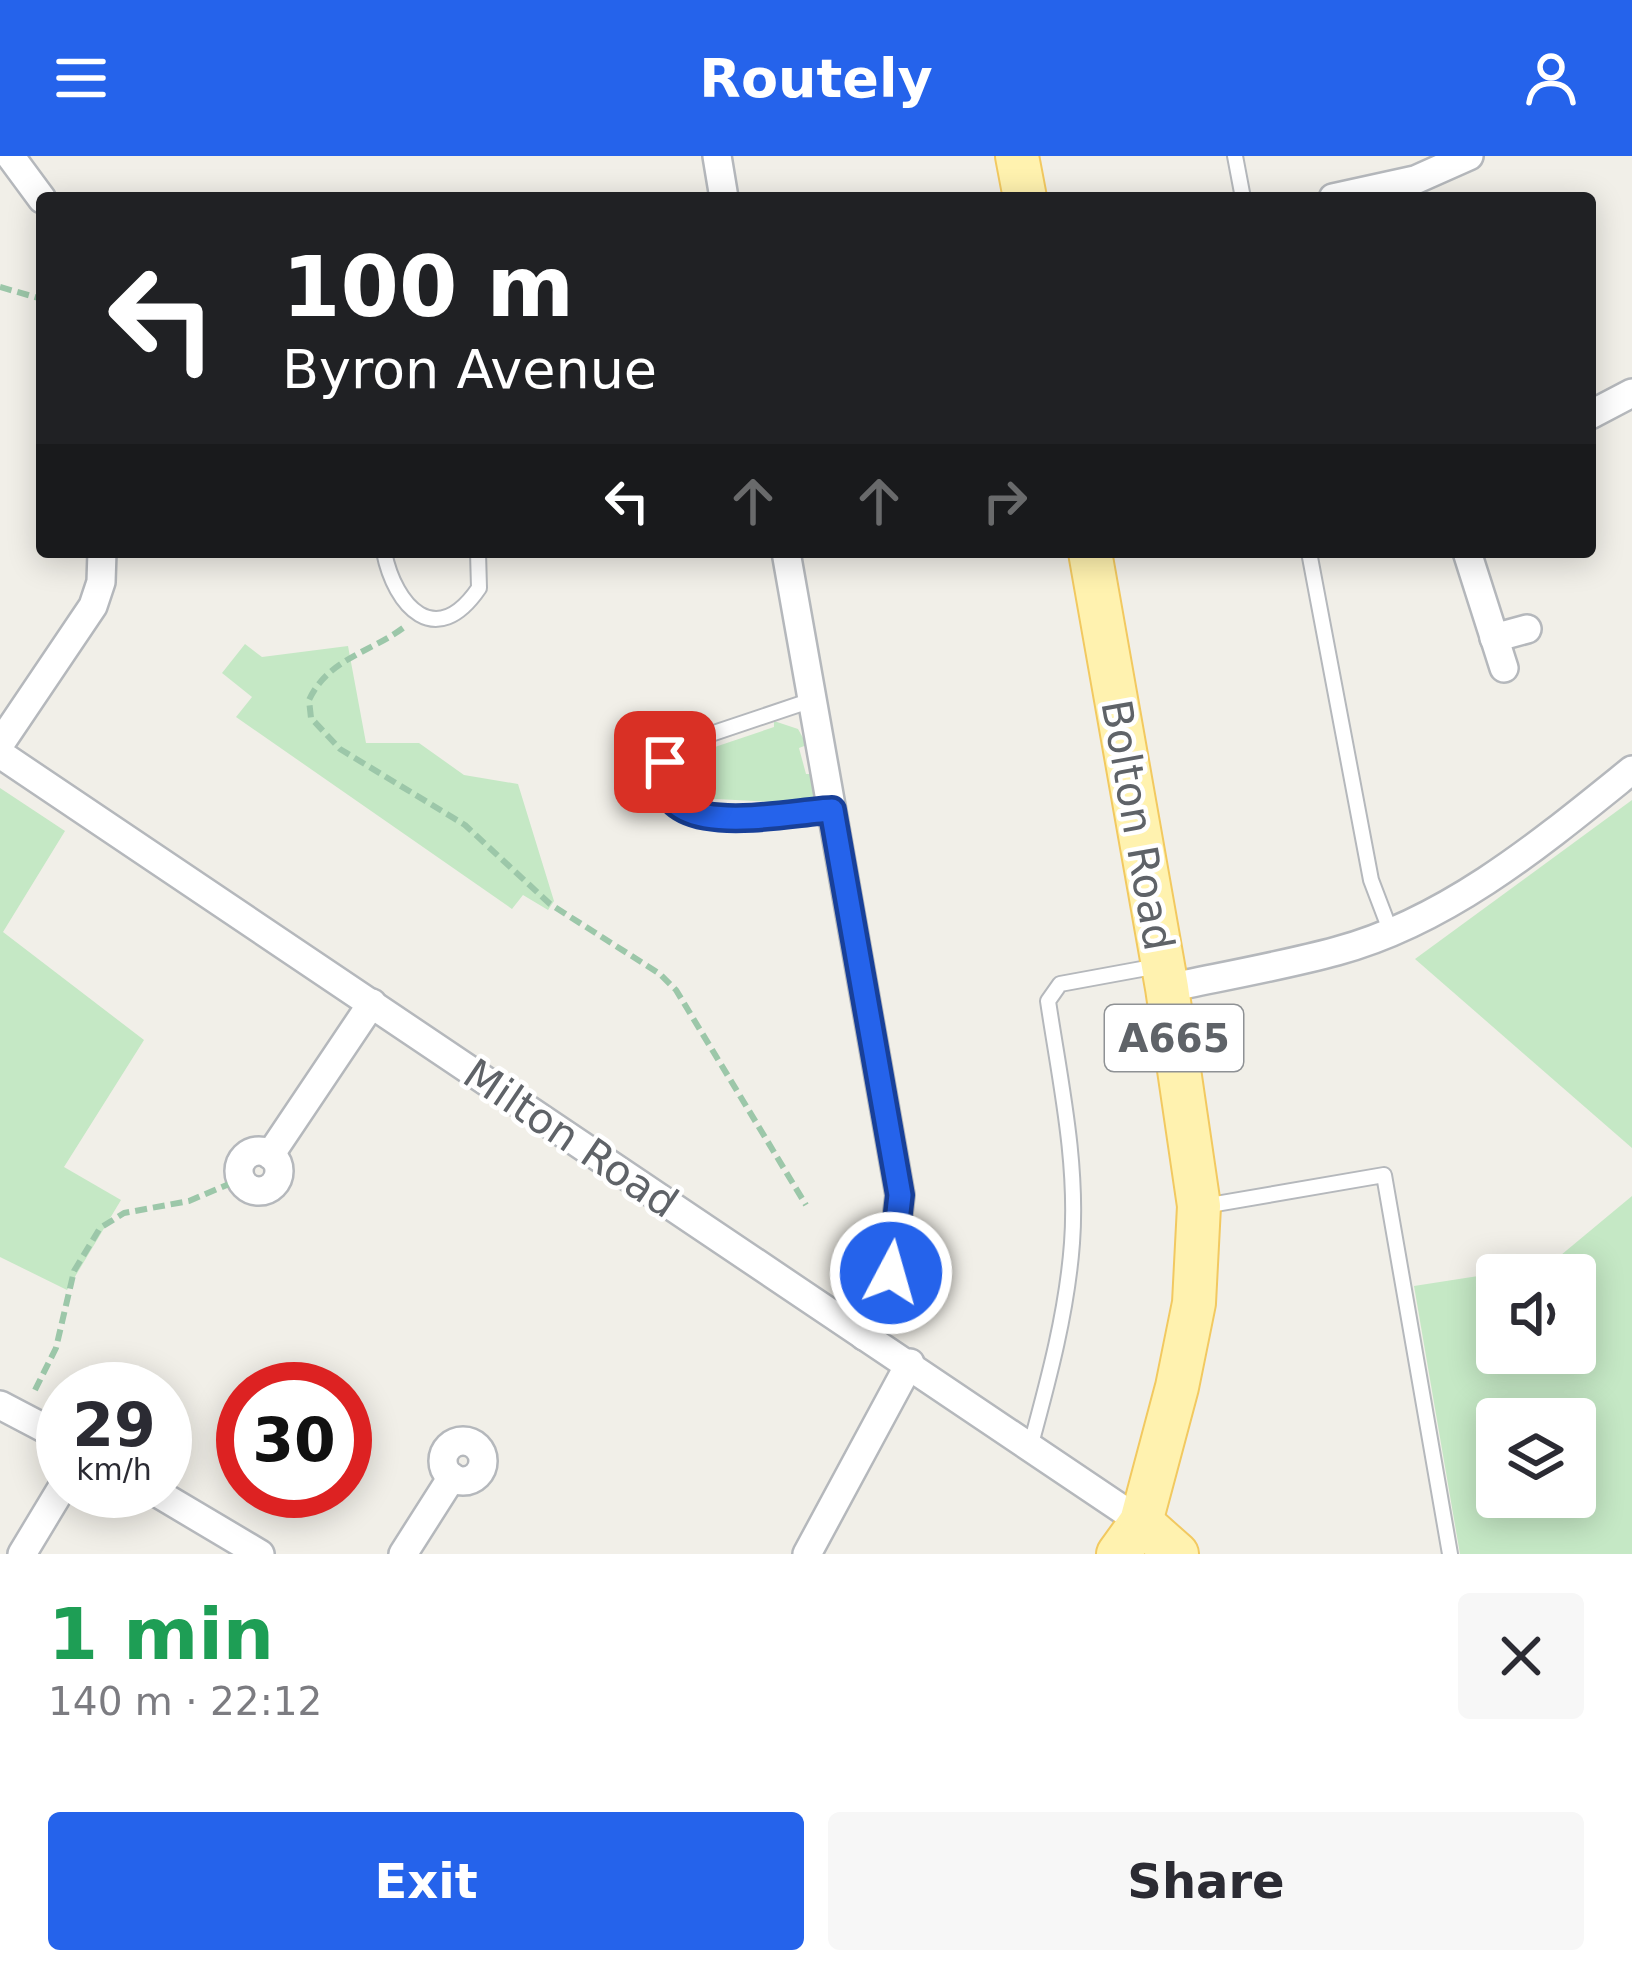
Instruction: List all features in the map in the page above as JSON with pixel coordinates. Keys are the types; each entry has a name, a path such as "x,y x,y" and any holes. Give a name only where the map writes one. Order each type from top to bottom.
{"main road":[{"path":"1017,156 1024,192"},
{"name":"Bolton Road","path":"1091,558 1165,976 1199,1207 1194,1303 1130,1538"},
{"path":"1130,1538 1177,1554"}],"street":[{"path":"0,166 11,156 37,192"},
{"path":"717,156 723,192"},
{"path":"1361,192 1415,180 1468,156"},
{"path":"1596,412 1632,394"},
{"path":"0,744 93,606 102,558"},
{"path":"787,558 900,1195 891,1273 864,1336"},
{"path":"1469,558 1504,668"},
{"path":"1495,638 1527,629"},
{"name":"Milton Road","path":"0,754 1030,1444 1130,1538"},
{"path":"1165,976 1341,950 1390,930 1528,853 1632,770"},
{"path":"241,1179 246,1156 270,1155 372,1004"},
{"path":"807,1554 910,1363"},
{"path":"404,1554 452,1477"},
{"path":"192,1514 260,1554"},
{"path":"22,1554 44,1518"}],"lane":[{"path":"1235,156 1242,192"},
{"path":"386,558 396,596 419,614 448,616 472,598 482,574 479,558"},
{"path":"1310,558 1371,880 1390,930"},
{"path":"812,700 681,744 665,762 664,788 670,801 690,816 832,810"},
{"path":"1030,1444 1064,1310 1072,1242 1069,1137 1048,1001 1060,984 1165,976"},
{"path":"1199,1207 1384,1175 1450,1554"}],"path":[{"path":"0,287 36,297"},
{"path":"419,614 317,683 309,700 321,733 465,825 550,904 661,974 676,990 806,1204"},
{"path":"11,1411 56,1348 74,1271 100,1228 124,1213 189,1201 241,1179"}],"green space":[{"path":"245,644 262,657 348,646 366,743 419,743 464,775 518,784 554,901 548,910 523,895 512,909 236,717 252,697 222,673"},
{"path":"774,721 798,729 807,745 799,748 806,774 813,774 817,799 810,804 697,798 682,773 697,753 774,727"},
{"path":"0,788 65,831 3,932 144,1040 64,1167 121,1200 67,1290 0,1257"},
{"path":"1632,800 1632,1148 1415,959"},
{"path":"1632,1196 1632,1554 1460,1554 1414,1286 1476,1276 1476,1374 1596,1374 1596,1254 1562,1254"}],"route":[{"path":"665,762 664,788 670,801 690,816 832,810 900,1195 891,1273"}]}
